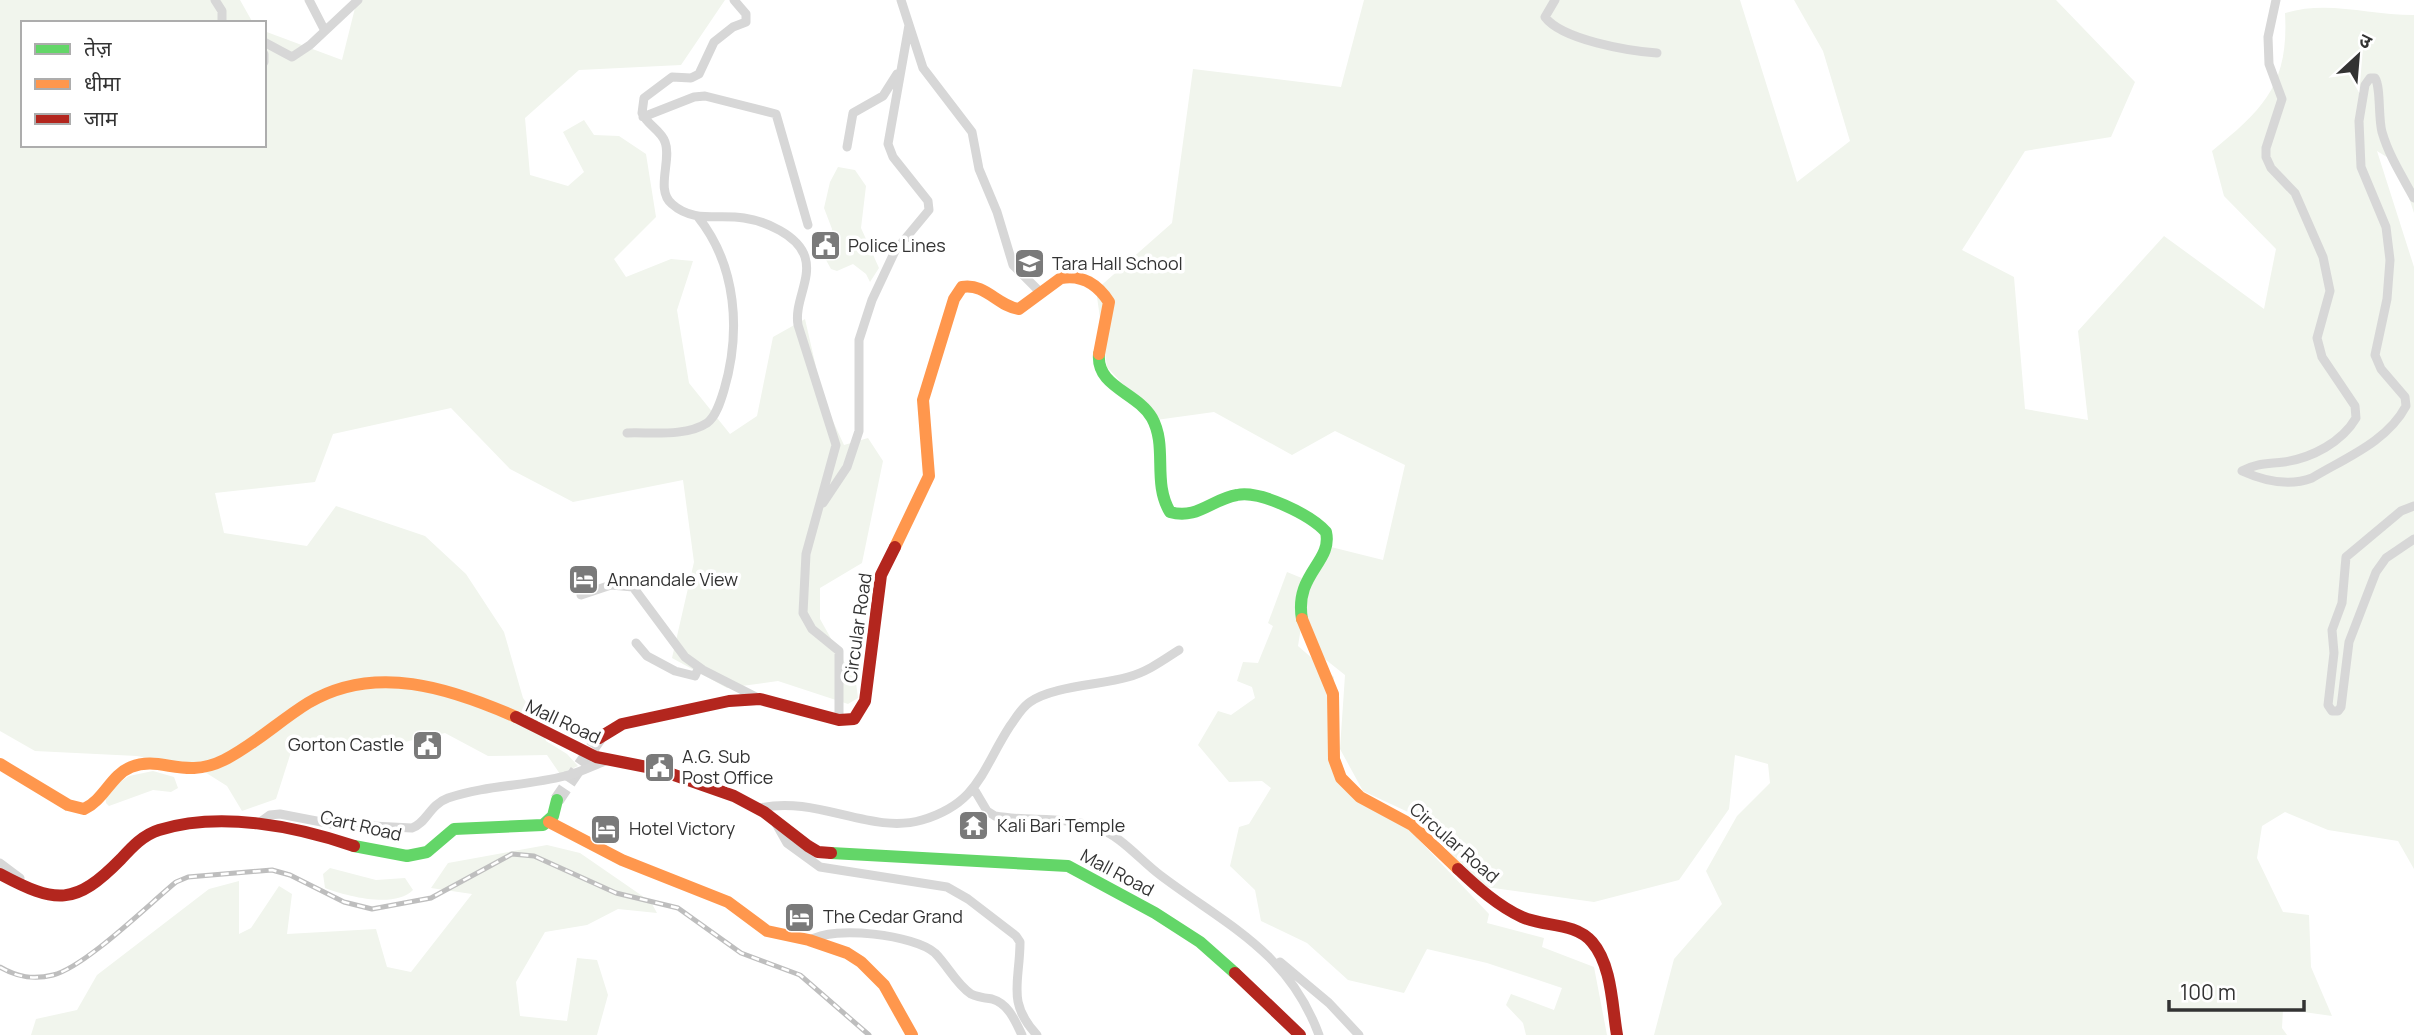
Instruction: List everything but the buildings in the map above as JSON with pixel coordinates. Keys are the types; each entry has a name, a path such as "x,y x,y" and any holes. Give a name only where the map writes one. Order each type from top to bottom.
{"main road":[{"name":"Circular Road","path":"839,720 854,719 863,707 881,575 929,476 923,400 954,299 962,287 971,285 982,287 1014,309 1026,306 1056,280 1078,278 1092,284 1108,298 1110,307 1099,365 1105,379 1142,403 1153,419 1158,436 1160,497 1170,512 1185,515 1197,513 1237,494 1249,494 1317,522 1327,533 1329,545 1303,586 1300,616 1308,643 1324,669 1334,698 1334,753 1341,780 1363,800 1404,818 1464,874 1521,917 1586,936 1594,944 1602,964 1617,1035"},
{"name":"Mall Road","path":"0,764 68,805 84,809 99,801 128,768 141,764 206,768 263,737 329,692 359,683 404,681 461,697 536,726 606,761 642,765 670,773 760,808 795,838 818,852 1023,862 1072,868 1200,942 1270,1003 1300,1035"},
{"path":"599,738 622,724 689,712 729,701 760,699 839,720"},
{"path":"557,800 549,822 622,860 716,896 739,909 755,926 771,933 811,940 842,950 877,973 912,1035"},
{"name":"Cart Road","path":"65,899 86,892 135,843 158,830 258,824 295,828 372,850 419,855 428,852 445,832 454,829 540,826 549,822"},
{"path":"0,874 39,894 65,899"}],"street":[{"path":"215,0 222,11 222,21"},
{"path":"309,0 325,31"},
{"path":"266,42 292,57 358,0"},
{"path":"734,0 746,14 746,22 733,27 714,43 699,74 691,78 673,77 642,99 643,117 665,141 665,192 669,202 682,211 698,216 754,220 787,235 804,253 807,272 796,314 836,445 805,563 803,613 811,629 839,651 839,720"},
{"path":"901,0 930,79 972,132 979,169 997,212 1013,265 1041,293"},
{"path":"1555,0 1545,18 1550,25 1598,42 1657,53"},
{"path":"2276,0 2268,37 2269,64 2282,99 2266,148 2266,157 2271,168 2295,193 2323,257 2330,291 2317,338 2322,357 2355,406 2357,418 2343,434 2305,458 2257,465 2242,471 2269,481 2301,482 2312,478 2376,440 2391,428 2406,406 2405,397 2381,369 2375,355 2387,299 2390,260 2386,227 2361,167 2358,121 2365,85 2370,78 2375,78 2378,83 2378,113 2386,145 2414,198"},
{"path":"820,507 837,487 859,431 859,340 872,300 891,256 929,210 928,201 892,157 888,144 909,25"},
{"path":"847,147 853,113 883,96 900,69"},
{"path":"643,117 694,97 705,96 776,114 807,225"},
{"path":"627,433 679,431 702,426 710,421 722,395 733,357 736,330 722,256 717,242 698,216"},
{"path":"2414,506 2401,511 2346,557 2342,603 2332,629 2334,653 2328,705 2332,711 2338,711 2341,707 2349,642 2376,572 2386,558 2414,539"},
{"path":"580,595 611,585 633,587 670,639 699,667 760,699"},
{"path":"636,643 647,656 675,671 695,676 699,667"},
{"path":"760,808 795,804 875,822 903,823 933,816 974,789 1008,729 1029,702 1049,694 1145,672 1179,650"},
{"path":"258,824 270,815 280,814 332,824 412,828 419,825 432,807 449,798 483,788 566,776 606,761"},
{"path":"974,789 987,811 995,816 1074,822 1115,836 1143,862 1229,920 1329,1003 1359,1035"},
{"path":"773,819 787,843 820,867 947,887 968,899 1016,936 1020,942 1016,980 1018,1007 1037,1035"},
{"path":"0,863 31,885 65,899"},
{"path":"811,940 820,934 833,933 906,938 934,952 972,995 996,1000 1009,1010 1022,1035"},
{"path":"1270,956 1296,988 1319,1035"}],"shaded area":[{"path":"0,0 240,0 252,21 21,21 21,147 266,147 266,32 342,60 357,0 725,0 681,65 579,70 525,118 530,175 568,186 584,172 563,132 584,120 594,135 619,136 646,154 656,217 614,259 626,277 671,259 693,261 677,310 689,383 730,434 757,416 773,337 805,319 824,402 844,445 868,438 883,461 862,563 820,588 820,619 856,683 858,698 848,704 778,681 727,688 672,658 694,562 683,480 573,502 510,469 451,408 333,434 315,482 215,493 224,533 307,546 336,506 425,536 466,574 504,632 523,698 538,718 546,741 567,754 578,766 560,774 547,755 488,756 445,733 391,745 322,744 291,752 276,799 242,811 227,786 200,769 137,756 35,751 0,731"},
{"path":"1364,0 1740,0 1797,182 1850,141 1823,51 1794,0 2056,0 2135,82 2111,137 2025,151 1962,250 2014,277 2025,409 2088,420 2078,331 2164,236 2264,309 2276,249 2224,196 2212,151 2246,122 2270,93 2283,59 2285,13 2301,9 2333,8 2414,15 2414,213 2398,164 2377,151 2414,267 2414,869 2398,841 2328,830 2285,812 2262,826 2257,858 2283,912 2309,915 2311,967 2332,1016 2283,1009 2282,1028 2287,1035 1654,1035 1674,959 1722,904 1706,871 1737,816 1770,783 1768,764 1735,755 1729,809 1679,880 1594,902 1486,887 1408,812 1363,791 1340,749 1345,675 1306,644 1307,590 1298,646 1334,677 1331,755 1352,797 1401,821 1489,914 1487,923 1544,938 1542,947 1594,967 1607,1035 1526,1035 1523,1023 1506,1005 1511,994 1554,1010 1562,988 1487,963 1427,949 1404,993 1348,980 1307,943 1261,921 1255,890 1230,866 1239,827 1249,824 1271,788 1262,781 1229,782 1198,745 1218,711 1231,715 1255,698 1252,687 1237,681 1243,662 1258,663 1273,626 1268,623 1287,572 1309,581 1331,547 1383,560 1405,465 1335,431 1292,455 1214,412 1156,420 1107,367 1096,290 1172,223 1193,69 1341,87"},
{"path":"838,167 855,170 866,186 861,228 879,268 870,282 866,274 853,264 837,271 831,269 826,260 832,229 824,208 830,182"},
{"path":"153,771 174,777 178,788 171,792 153,790 109,806 106,803 105,792 129,776"},
{"path":"547,845 580,853 651,902 657,913 618,909 587,925 545,932 516,982 520,1016 567,1021 577,958 597,960 608,995 597,1035 31,1035 36,1019 77,1010 97,975 209,889 239,881 239,934 251,928 279,886 292,894 287,934 376,929 387,967 411,972 472,894 431,888 448,863"},
{"path":"330,868 376,880 405,878 413,890 405,896 383,900 345,894 325,888 323,874"}],"tunnel":[{"path":"557,800 599,738"}],"railway":[{"path":"0,967 32,977 46,977 66,970 99,948 176,882 188,877 272,870 290,875 344,902 372,909 431,898 512,854 534,856 616,893 678,908 741,953 800,975 869,1035"}],"traffic: fast":[{"path":"1099,354 1100,365 1110,382 1145,409 1157,429 1162,489 1170,512 1188,513 1228,497 1247,494 1284,505 1309,518 1326,532 1324,552 1303,591 1302,619"},
{"path":"354,846 407,856 427,852 454,829 543,825 553,816 557,800"},
{"path":"831,853 1068,866 1155,913 1200,942 1235,973"}],"traffic: slow":[{"path":"895,547 929,476 923,400 954,299 962,287 978,288 1004,304 1019,309 1061,278 1083,279 1100,291 1109,302 1099,354"},
{"path":"1302,619 1333,694 1334,759 1341,778 1360,797 1412,825 1458,869"},
{"path":"0,764 68,805 84,809 131,767 142,764 185,768 210,766 246,747 308,703 333,691 359,684 386,682 439,689 516,717"},
{"path":"549,822 622,860 728,902 767,931 809,940 847,953 861,962 884,985 912,1035"}],"traffic: jam":[{"path":"599,738 622,724 729,701 760,699 839,720 854,719 865,701 881,575 895,547"},
{"path":"516,717 596,757 657,769 734,796 764,812 818,852 831,853"},
{"path":"0,874 51,895 77,892 105,874 148,835 182,824 207,822 232,821 282,827 354,846"},
{"path":"1458,869 1488,896 1513,913 1577,931 1592,942 1604,962 1617,1035"},
{"path":"1235,973 1300,1035"}],"place":[{"name":"Police Lines","path":"825,246"},
{"name":"Tara Hall School","path":"1029,264"},
{"name":"Annandale View","path":"584,580"},
{"name":"Gorton Castle","path":"427,745"},
{"name":"A.G. Sub Post Office","path":"659,767"},
{"name":"Kali Bari Temple","path":"974,826"},
{"name":"Hotel Victory","path":"606,829"},
{"name":"The Cedar Grand","path":"800,917"}]}
